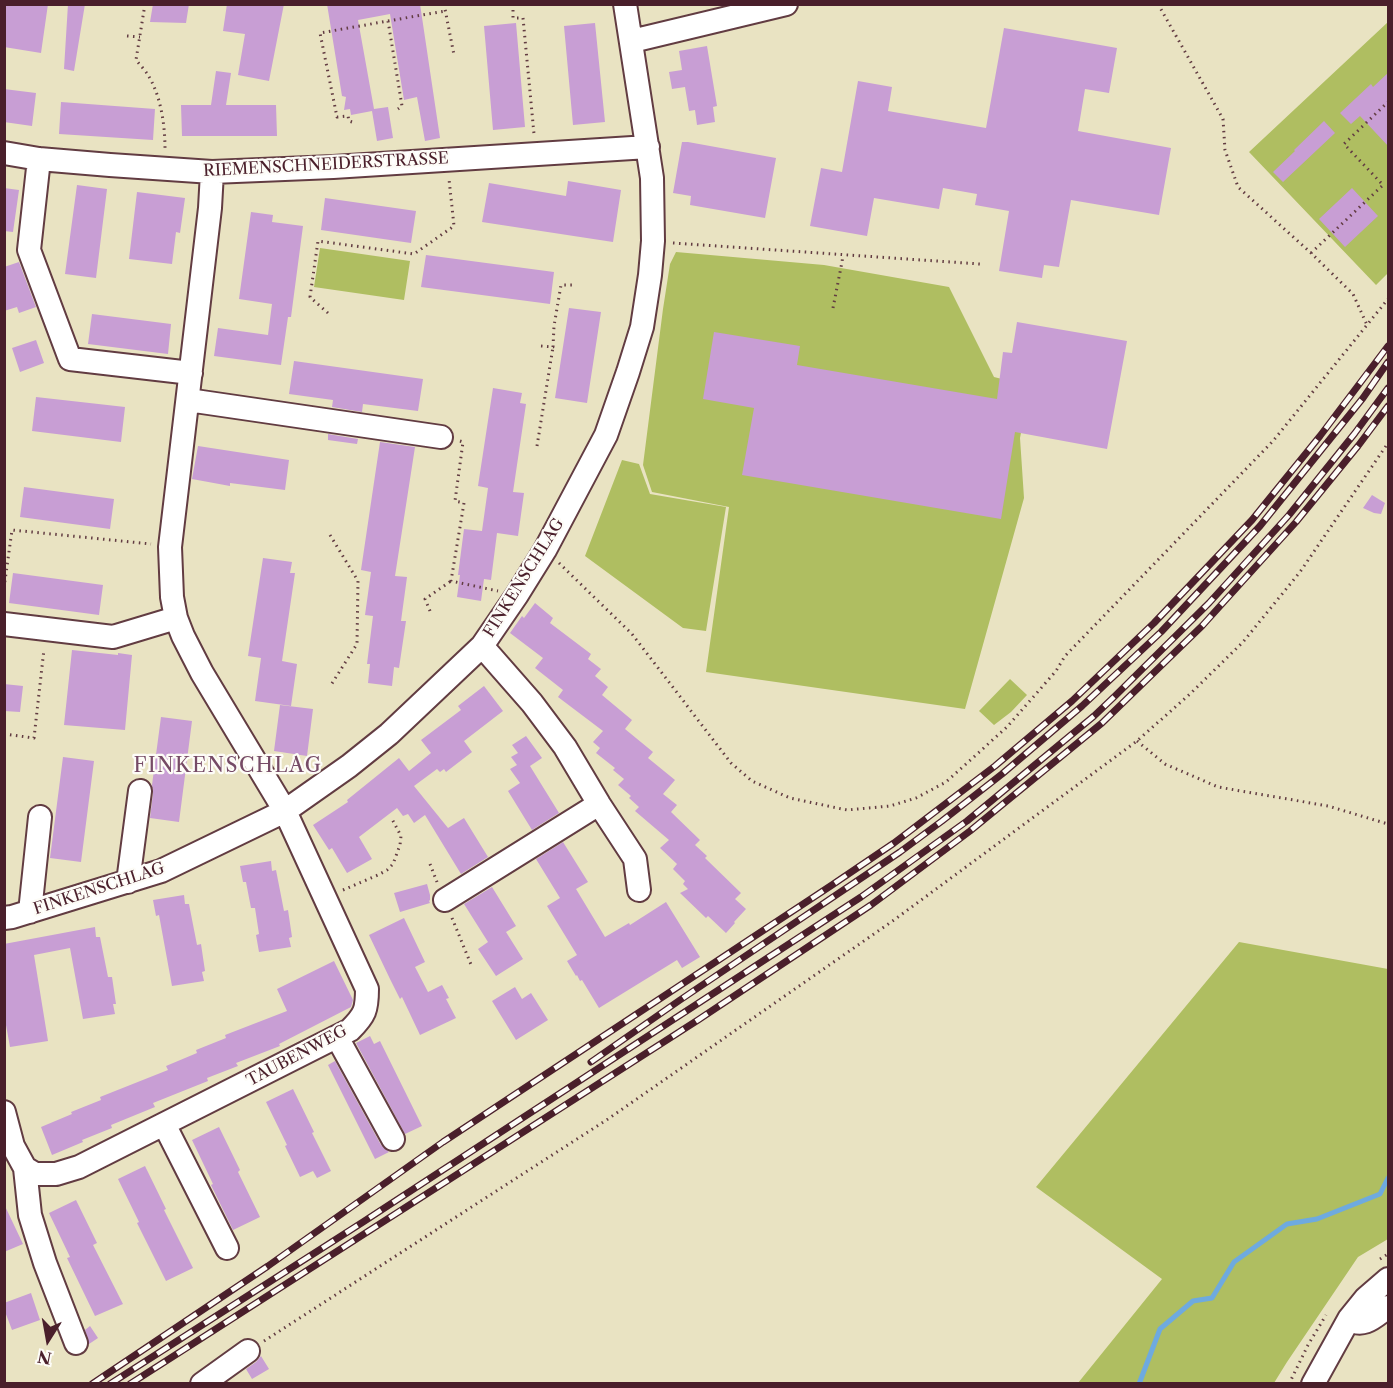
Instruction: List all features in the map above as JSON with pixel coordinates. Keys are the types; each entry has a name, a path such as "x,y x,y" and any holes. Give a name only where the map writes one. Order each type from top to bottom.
{"street":[{"name":"FINKENSCHLAG","path":"4,918 161,871 285,811 349,766 388,734 482,646 517,595 545,550 606,435 642,327 653,241 652,178 625,4"},
{"path":"632,41 786,4"},
{"name":"RIEMENSCHNEIDERSTRASSE","path":"4,153 39,159 212,172 648,147"},
{"path":"39,159 29,250 70,359 191,373"},
{"name":"TAUBENWEG","path":"25,1168 35,1174 56,1174 79,1167 350,1030 362,1017 367,1003 367,989 285,811 202,673 183,636 176,618 172,597 170,546 210,208 212,172"},
{"path":"188,400 441,438"},
{"path":"6,626 113,637 176,618"},
{"path":"482,646 532,704 565,747 635,859 639,890"},
{"path":"128,882 140,791"},
{"path":"445,900 599,804"},
{"path":"30,912 40,817"},
{"path":"337,1037 393,1139"},
{"path":"4,1112 13,1146 25,1168 30,1215 45,1263 76,1343"},
{"path":"164,1124 227,1248"},
{"path":"1313,1383 1349,1319 1366,1298 1389,1279"},
{"path":"1349,1319 1356,1324 1363,1323 1389,1307"},
{"path":"202,1383 248,1352"}],"path":[{"path":"145,4 136,60 156,90 165,136 165,169"},
{"path":"444,4 454,55"},
{"path":"513,4 513,18 523,18 535,154"},
{"path":"1158,4 1223,119 1225,150 1238,187 1353,294 1367,325"},
{"path":"352,122 349,121 348,116 337,117 320,33 446,11"},
{"path":"388,21 402,106 398,109"},
{"path":"127,36 140,37"},
{"path":"1311,253 1383,185 1344,144 1389,102"},
{"path":"328,314 310,297 318,241 414,255 454,226 448,160"},
{"path":"653,241 980,264"},
{"path":"833,308 843,255"},
{"path":"537,446 561,285 575,285"},
{"path":"545,550 632,634 731,763 752,782 790,798 847,810 890,806 916,798 946,782 1007,727 1056,671 1065,656 1273,441 1389,299"},
{"path":"541,345 553,347"},
{"path":"430,612 425,599 451,580 464,503 455,501 463,442 441,438"},
{"path":"248,1352 608,1119 894,920 1137,741 1243,642 1300,572 1389,443"},
{"path":"4,588 12,530 170,546"},
{"path":"330,534 358,581 357,644 331,685"},
{"path":"451,580 517,595"},
{"path":"4,734 34,738 46,630"},
{"path":"1137,741 1166,764 1218,788 1328,806 1389,824"},
{"path":"325,898 378,875 393,864 400,845 400,836 392,819"}],"green space":[{"path":"1388,22 1388,273 1376,285 1249,152"},
{"path":"320,248 410,261 404,300 314,287"},
{"path":"676,252 824,265 949,287 994,377 1030,386 1020,438 1024,498 965,709 706,672 729,507 652,492 643,465 663,309 670,264"},
{"path":"622,460 639,464 650,494 726,507 706,631 683,628 585,556"},
{"path":"1010,679 1027,695 1011,712 994,725 979,711"},
{"path":"1239,942 1388,969 1388,1239 1358,1257 1274,1383 1078,1383 1162,1279 1036,1187"}],"building":[{"path":"4,4 48,4 41,53 4,47"},
{"path":"68,4 85,4 74,71 64,69"},
{"path":"153,4 189,4 186,23 150,22"},
{"path":"227,4 284,4 269,81 238,75 245,34 223,31"},
{"path":"327,4 420,4 440,138 425,141 417,97 404,100 390,14 358,20 374,109 388,107 393,138 377,141 372,111 351,115 350,109 344,110 346,97 342,96"},
{"path":"516,23 525,127 493,130 484,26"},
{"path":"595,23 605,122 573,125 564,26"},
{"path":"1004,28 1117,48 1109,93 1085,89 1078,131 1171,148 1159,215 1071,200 1059,267 1044,265 1042,278 999,271 1009,211 975,205 977,194 943,188 939,209 874,198 867,236 810,226 821,168 842,172 858,81 892,87 888,111 986,128"},
{"path":"707,46 717,106 713,107 715,122 697,125 695,110 689,111 685,87 672,89 669,72 682,70 679,51"},
{"path":"216,71 231,73 226,105 276,105 277,136 182,136 181,105 211,105"},
{"path":"1389,72 1389,147 1360,116 1351,124 1340,113 1371,84 1373,87"},
{"path":"4,89 36,93 32,126 4,122"},
{"path":"61,102 155,109 153,140 59,134"},
{"path":"1324,121 1335,133 1283,182 1273,172"},
{"path":"682,142 776,158 765,218 690,205 691,196 673,193"},
{"path":"568,181 621,190 613,242 482,222 489,183 566,196"},
{"path":"77,185 107,189 96,278 65,274"},
{"path":"4,188 19,190 13,232 4,231"},
{"path":"1352,188 1378,216 1345,247 1319,219"},
{"path":"137,192 185,198 180,233 176,232 172,264 129,259"},
{"path":"325,198 416,211 411,243 321,230"},
{"path":"251,212 273,215 272,222 303,226 291,317 288,317 281,365 214,356 218,328 268,335 272,304 239,299"},
{"path":"426,255 554,272 550,304 421,287"},
{"path":"19,262 36,307 19,313 17,307 4,311 4,267"},
{"path":"569,308 601,312 587,403 555,398"},
{"path":"92,314 171,324 168,354 88,344"},
{"path":"1017,322 1127,341 1107,449 1015,432 1001,519 742,475 754,408 703,399 714,332 800,346 797,365 997,399 1003,352 1012,353"},
{"path":"36,340 44,363 20,372 12,348"},
{"path":"294,361 423,379 418,411 363,404 362,412 332,407 333,400 289,394"},
{"path":"493,388 522,393 520,403 526,404 513,492 524,493 518,536 497,533 491,580 484,579 481,601 457,597 460,575 458,575 464,529 482,531 488,488 478,486"},
{"path":"36,397 125,407 121,442 32,431"},
{"path":"328,434 358,439 357,444 328,440"},
{"path":"380,442 415,447 395,576 407,577 401,621 406,621 399,668 394,667 392,686 368,683 370,664 367,664 373,616 365,615 371,572 361,570"},
{"path":"198,446 289,460 285,490 230,483 230,486 192,479"},
{"path":"24,487 114,499 110,529 20,517"},
{"path":"1372,495 1385,503 1381,514 1363,508"},
{"path":"263,558 292,562 290,573 295,573 282,661 297,664 291,706 255,701 261,658 248,656"},
{"path":"13,573 103,585 99,615 9,603"},
{"path":"535,603 553,618 550,623 591,654 588,659 601,669 595,676 608,687 602,695 632,720 625,729 653,752 648,758 675,780 663,794 677,805 671,812 700,840 695,845 707,856 705,858 741,893 735,899 746,909 726,933 708,916 706,918 680,893 688,889 683,884 685,881 673,869 677,864 660,848 669,840 635,811 639,807 629,798 631,796 618,785 624,779 613,770 615,768 596,753 600,748 593,742 603,731 558,697 563,690 535,668 543,658 510,633"},
{"path":"72,650 132,655 125,730 64,725"},
{"path":"4,684 23,686 20,712 4,711"},
{"path":"484,686 503,711 464,741 472,752 446,772 444,769 440,772 437,769 414,786 448,828 464,818 488,857 461,874 425,815 414,823 408,814 403,816 397,808 359,837 372,859 347,873 332,848 329,850 313,825 348,802 347,800 399,758 409,771 431,753 421,740 461,710 458,706"},
{"path":"280,705 313,709 307,756 274,751"},
{"path":"161,717 192,721 179,822 150,818"},
{"path":"526,736 542,758 530,766 559,813 532,830 508,791 520,783 510,769 517,765 511,757 518,753 512,745"},
{"path":"63,757 94,761 81,862 50,858"},
{"path":"563,842 588,882 576,889 605,937 629,923 630,925 666,902 700,957 682,968 677,960 599,1008 567,961 577,955 547,906 560,898 536,859"},
{"path":"271,861 272,871 276,870 284,911 288,910 292,937 289,938 291,947 259,952 255,908 251,908 240,866"},
{"path":"427,884 430,903 400,912 394,893"},
{"path":"492,887 516,926 506,932 523,959 496,976 478,949 488,942 464,904"},
{"path":"184,895 185,904 189,904 197,945 201,944 205,971 202,972 204,981 172,986 159,915 156,916 153,900"},
{"path":"404,918 425,962 415,967 428,992 442,985 456,1018 420,1035 369,935"},
{"path":"95,927 96,937 100,937 108,977 112,977 116,1004 113,1004 115,1014 83,1019 70,948 34,955 48,1041 10,1047 4,1014 4,944"},
{"path":"334,961 353,1000 351,1007 279,1044 280,1046 236,1063 238,1066 153,1103 155,1107 111,1125 112,1128 52,1155 41,1127 101,1100 100,1097 168,1070 166,1066 197,1053 196,1050 226,1038 225,1035 287,1011 277,989"},
{"path":"515,987 522,999 531,993 548,1020 516,1040 492,1001"},
{"path":"370,1036 374,1044 380,1041 422,1126 405,1134 356,1043"},
{"path":"335,1061 381,1145 389,1152 375,1159 328,1065"},
{"path":"293,1089 331,1171 317,1178 313,1171 300,1177 266,1102"},
{"path":"219,1127 260,1217 233,1230 192,1140"},
{"path":"145,1166 193,1268 166,1281 118,1179"},
{"path":"76,1200 97,1243 93,1245 123,1304 95,1316 67,1258 70,1257 49,1213"},
{"path":"4,1204 23,1244 4,1252"},
{"path":"31,1293 40,1320 12,1330 4,1303"},
{"path":"90,1326 98,1338 89,1344 85,1330"},
{"path":"261,1356 269,1369 252,1379 246,1369"}],"waterway":[{"path":"1139,1384 1160,1329 1193,1301 1212,1298 1234,1262 1287,1224 1317,1219 1380,1194 1388,1178"}],"railway":[{"path":"92,1384 268,1266 443,1142 894,843 995,766 1072,701 1154,623 1252,520 1320,436 1388,346"},
{"path":"591,1062 900,852 1002,774 1082,706 1161,632 1260,526 1363,398 1388,362"},
{"path":"110,1384 861,897 967,821 1094,716 1209,603 1289,515 1388,388"},
{"path":"130,1384 698,1020 871,905 970,831 1102,723 1202,626 1296,522 1388,406"}],"district":[{"name":"FINKENSCHLAG","path":"228,766"}]}
